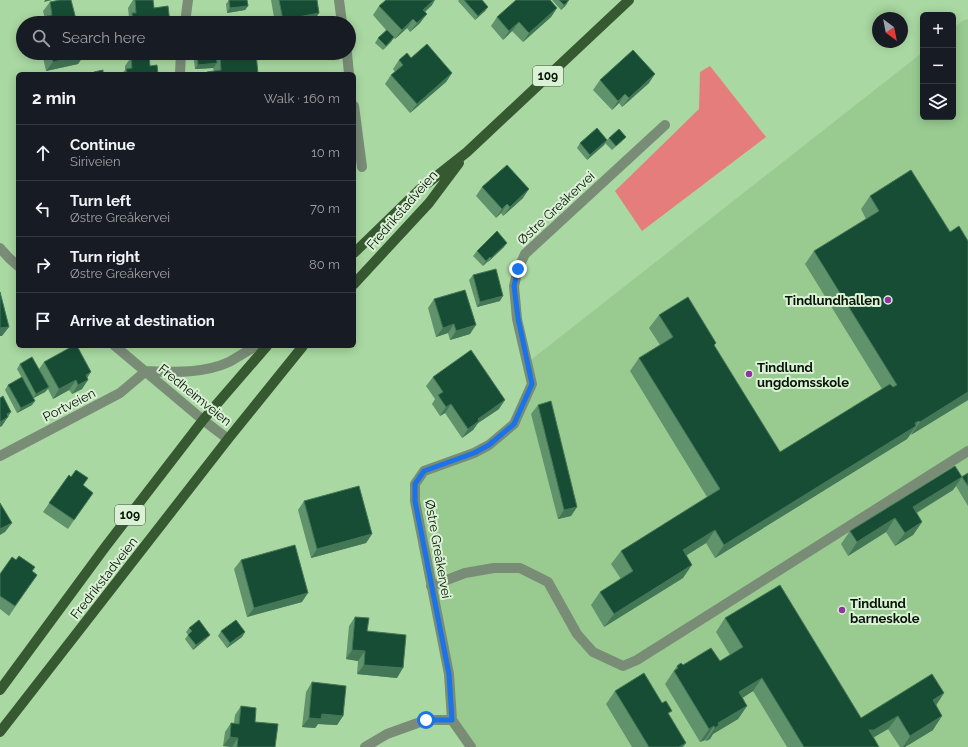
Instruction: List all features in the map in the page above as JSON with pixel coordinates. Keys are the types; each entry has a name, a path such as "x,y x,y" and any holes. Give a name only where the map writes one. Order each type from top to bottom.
{"main road":[{"name":"Fredrikstadveien","path":"356,251 419,190 467,152 630,0"},
{"name":"Fredrikstadveien","path":"356,282 429,203 467,152"},
{"name":"Fredrikstadveien","path":"0,690 106,546 203,420 265,348"},
{"name":"Fredrikstadveien","path":"0,732 228,439 301,348"}],"street":[{"path":"186,16 188,0"},
{"path":"339,0 341,16"},
{"path":"180,72 181,60"},
{"path":"347,60 350,72"},
{"path":"356,121 362,167"},
{"name":"Østre Greåkervei","path":"452,720 449,674 415,501 415,484 424,471 474,453 489,445 514,424 532,384 518,318 514,286 518,269 525,254 665,125"},
{"path":"0,248 16,264"},
{"name":"Fredheimveien","path":"117,348 203,420 228,439"},
{"name":"Fredheimveien","path":"146,371 183,372 203,370 228,362 252,348"},
{"name":"Portveien","path":"0,456 120,393 146,371"},
{"path":"431,586 465,573 494,568 520,568 548,582 577,634 593,652 624,666 637,660 968,451"},
{"path":"365,747 387,734 426,720 452,720 471,747"}],"shaded area":[{"name":"Tindlund ungdomsskole","path":"968,19 968,747 471,747 452,720 415,501 424,471 501,436 532,384 527,363 920,54 920,120 956,120 956,26"},
{"path":"710,66 766,137 642,231 615,191 699,109 700,72"}],"building":[{"path":"71,0 75,16 47,16 52,15 50,2"},
{"path":"135,0 153,0 154,8 168,6 169,16 132,16 132,13 136,13"},
{"path":"229,0 247,0 248,6 230,8"},
{"path":"279,0 317,0 319,13 304,16 282,16"},
{"path":"386,0 434,0 423,10 427,14 417,23 413,19 402,30 379,6"},
{"path":"464,0 482,0 488,7 478,16"},
{"path":"516,0 550,0 557,8 529,33 519,22 509,31 497,17"},
{"path":"559,0 569,0 564,5"},
{"path":"387,30 394,37 386,46 378,38"},
{"path":"427,44 452,73 417,104 391,75 403,65 399,60 407,53 411,58"},
{"path":"633,50 655,74 629,98 625,94 618,101 600,80"},
{"path":"131,60 149,60 150,66 157,65 158,72 127,72 126,69 132,68"},
{"path":"198,60 217,60 217,63 198,65"},
{"path":"220,60 257,60 258,72 207,72 221,70"},
{"path":"597,128 607,140 590,155 580,143"},
{"path":"619,129 626,137 616,146 609,138"},
{"path":"507,165 529,189 510,207 507,204 502,209 482,187"},
{"path":"911,170 950,232 959,226 968,241 968,392 920,422 915,423 916,426 724,545 715,530 683,550 692,565 614,614 600,592 633,571 621,551 720,489 639,358 673,337 659,315 688,297 716,343 714,345 780,452 890,384 893,387 897,385 814,251 879,211 870,196"},
{"path":"497,231 507,243 486,261 477,251"},
{"path":"496,269 503,296 480,302 473,275"},
{"path":"465,290 476,325 456,331 454,324 443,328 434,299"},
{"path":"0,292 9,327 0,328"},
{"path":"69,348 78,348 91,372 86,375 88,380 78,385 76,380 59,389 44,362"},
{"path":"471,350 505,400 478,419 479,421 468,429 451,404 446,407 438,395 443,392 433,377"},
{"path":"32,357 49,387 36,394 20,364"},
{"path":"22,377 35,401 21,408 8,385"},
{"path":"3,396 11,412 7,414 8,417 0,422 0,398"},
{"path":"551,401 577,507 564,510 538,405"},
{"path":"955,466 962,477 913,507 922,522 905,533 895,518 857,542 850,531"},
{"path":"76,470 88,478 83,485 93,493 74,520 49,503 69,475 71,477"},
{"path":"968,473 968,486 962,477"},
{"path":"359,486 372,534 317,549 304,501"},
{"path":"0,503 12,523 0,529"},
{"path":"295,545 308,593 254,608 241,560"},
{"path":"19,556 35,567 32,571 37,575 15,606 0,596 0,574 12,557 16,560"},
{"path":"780,585 861,718 932,674 944,693 933,700 942,716 910,736 898,716 874,730 869,730 879,747 804,747 762,678 739,692 747,706 718,723 719,725 715,728 714,726 709,729 674,671 681,663 683,665 711,648 720,661 743,647 725,618"},
{"path":"355,617 369,618 367,631 406,635 403,668 364,665 365,651 352,650"},
{"path":"199,620 210,635 196,645 188,635 192,631 189,628"},
{"path":"236,620 245,632 230,643 221,631"},
{"path":"644,673 662,703 666,701 672,711 668,713 686,743 679,747 649,747 615,691"},
{"path":"312,682 346,686 343,716 322,714 321,719 309,718"},
{"path":"241,706 256,708 255,722 278,724 275,747 237,747 238,738 230,737 231,723 239,724"}],"place":[{"name":"Tindlundhallen","path":"888,300"},
{"name":"Tindlund ungdomsskole","path":"749,374"},
{"name":"Tindlund barneskole","path":"842,610"}],"route":[{"path":"426,720 452,720 449,674 415,501 415,484 424,471 474,453 489,445 514,424 532,384 518,318 514,286 518,269"}]}
